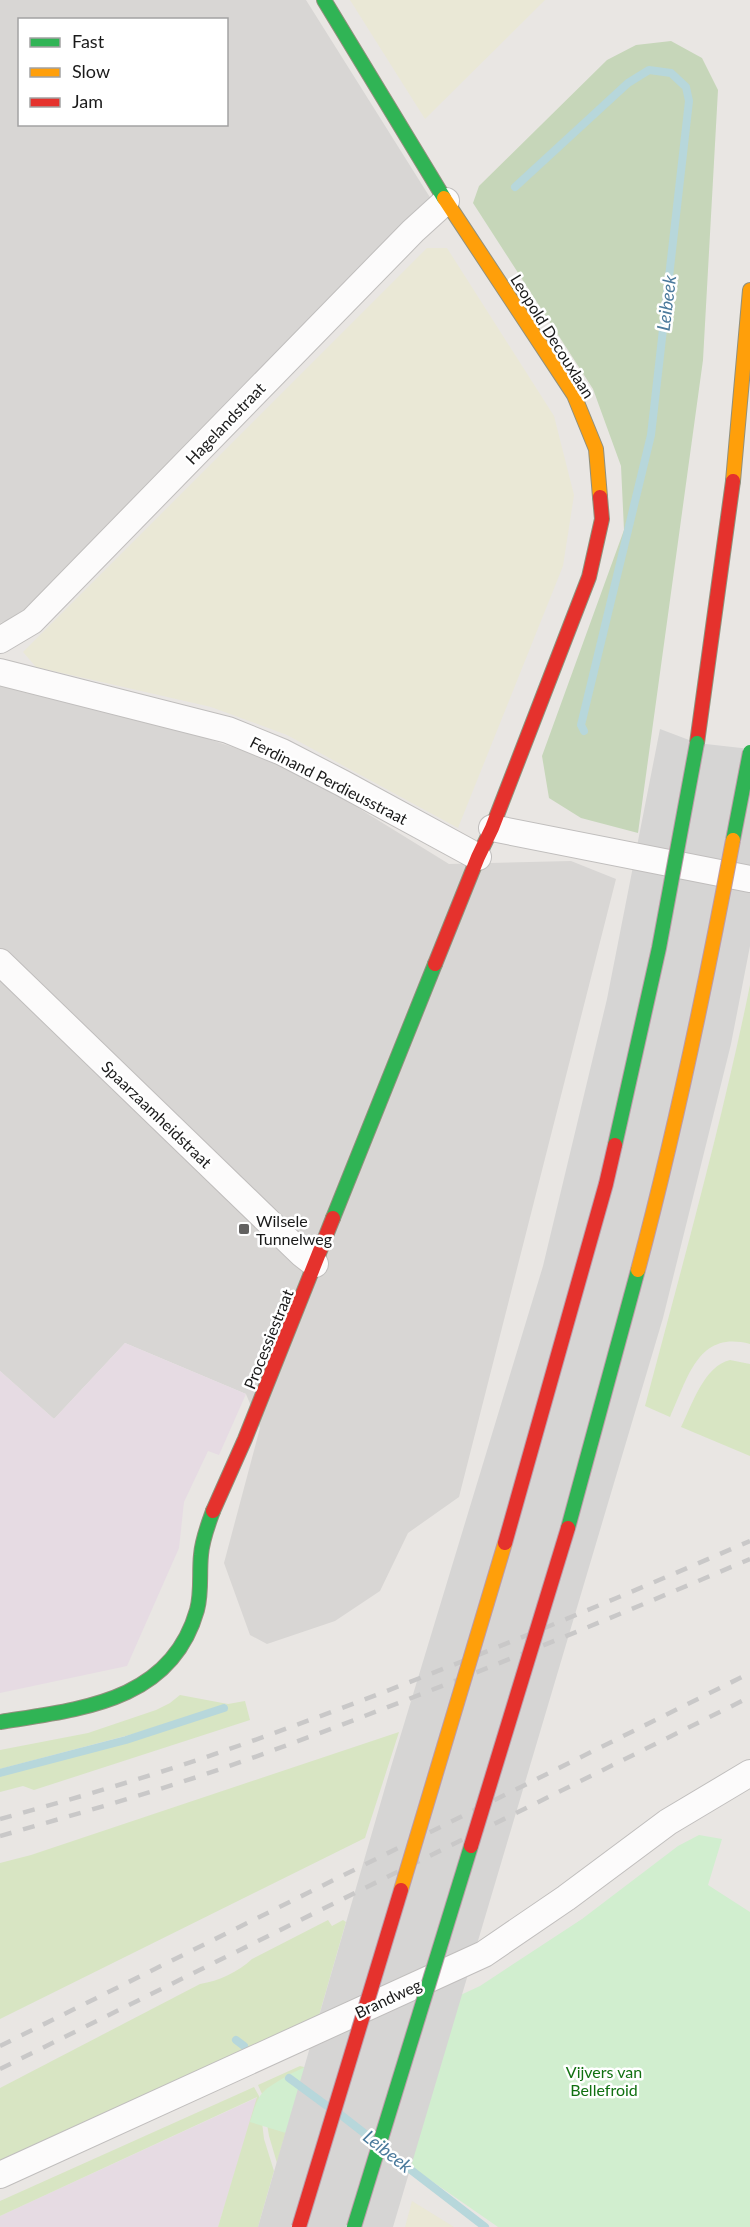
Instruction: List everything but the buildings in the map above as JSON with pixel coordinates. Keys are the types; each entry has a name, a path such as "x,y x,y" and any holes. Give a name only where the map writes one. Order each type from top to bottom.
{"main road":[{"name":"Leopold Decouxlaan","path":"324,0 446,201 574,395 596,449 602,519 589,577 492,828 478,857"},
{"path":"298,2227 512,1520 606,1184 659,948 697,743 721,579 746,372 750,290"},
{"path":"354,2227 565,1539 657,1200 712,956 750,752"},
{"name":"Processiestraat","path":"0,1722 80,1708 144,1685 175,1658 188,1635 198,1606 202,1546 213,1513 478,857"}],"street":[{"name":"Hagelandstraat","path":"0,640 32,621 413,231 446,201"},
{"name":"Ferdinand Perdieusstraat","path":"0,672 228,730 282,752 478,857"},
{"path":"492,828 750,879"},
{"name":"Spaarzaamheidstraat","path":"0,962 315,1264"},
{"name":"Brandweg","path":"0,2175 484,1954 566,1898 668,1822 750,1773"}],"shaded area":[{"path":"0,0 306,0 431,199 19,616 0,623"},
{"path":"350,0 545,0 425,119"},
{"path":"427,248 447,248 554,416 574,495 563,566 458,828 287,735 211,707 36,667 23,652"},
{"path":"0,685 161,723 292,767 449,864 571,861 616,879 459,1497 408,1533 380,1591 335,1621 267,1644 250,1635 224,1563 260,1428 246,1394 125,1343 54,1419 0,1371"},
{"path":"125,1343 246,1394 219,1455 208,1451 184,1502 179,1548 127,1666 0,1693 0,1371 54,1419"},
{"path":"258,2097 218,2227 0,2227 0,2216"},
{"path":"412,2201 454,2227 405,2227"}],"green space":[{"path":"671,41 702,58 718,90 703,360 638,833 581,818 549,798 542,756 624,530 621,466 593,389 473,203 479,186 607,60 636,45"},
{"path":"750,985 750,1344 732,1342 718,1344 706,1351 689,1374 670,1417 645,1406 714,1144"},
{"path":"730,1360 750,1364 750,1456 681,1427 706,1378 721,1364"},
{"path":"180,1695 228,1704 245,1701 250,1720 34,1790 23,1786 0,1792 0,1775 103,1747 217,1712 227,1704 133,1734 0,1769 0,1750 88,1733 156,1710"},
{"path":"399,1732 365,1838 0,2019 0,1863 31,1855"},
{"name":"Vijvers van Bellefroid","path":"699,1835 722,1839 708,1885 750,1912 750,2227 498,2227 423,2175 250,2122 259,2097 273,2084 480,1986 582,1919 678,1846"},
{"path":"328,1920 332,1926 343,1920 346,1922 318,2019 0,2162 0,2088 200,1984 228,1975 252,1959"},
{"path":"300,2066 304,2067 277,2163 258,2085"},
{"path":"254,2087 259,2096 264,2139 274,2171 258,2227 218,2227 257,2097 0,2216 0,2201"}],"pier":[{"path":"660,729 697,743 750,749 750,946 731,1044 663,1318 393,2227 258,2227 391,1767 543,1266 607,999"}],"waterway":[{"name":"Leibeek","path":"515,187 628,83 649,70 671,73 686,87 689,101 651,435 581,725 584,731"},
{"path":"0,1773 126,1740 224,1708"},
{"name":"Leibeek","path":"236,2040 244,2046"},
{"name":"Leibeek","path":"289,2078 327,2106"},
{"name":"Leibeek","path":"341,2115 373,2140"},
{"name":"Leibeek","path":"385,2150 485,2227"}],"railway":[{"path":"0,1819 158,1773 315,1718 502,1645 750,1541"},
{"path":"0,1836 189,1779 315,1735 502,1662 750,1559"},
{"path":"0,2046 750,1673"},
{"path":"0,2069 750,1697"}],"traffic: fast":[{"path":"324,0 444,198"},
{"path":"615,1145 659,948 697,743"},
{"path":"733,840 750,752"},
{"path":"333,1218 435,964"},
{"path":"568,1528 638,1270"},
{"path":"0,1722 61,1712 119,1696 145,1682 167,1664 184,1641 197,1610 202,1549 213,1511"},
{"path":"354,2227 471,1846"}],"traffic: slow":[{"path":"444,198 574,395 596,449 600,497"},
{"path":"733,481 750,290"},
{"path":"638,1270 690,1056 733,840"},
{"path":"401,1890 505,1543"}],"traffic: jam":[{"path":"697,743 733,481"},
{"path":"435,964 492,828 589,577 602,519 600,497"},
{"path":"505,1543 615,1145"},
{"path":"213,1511 245,1439 333,1218"},
{"path":"471,1846 568,1528"},
{"path":"299,2227 401,1890"}],"place":[{"name":"Wilsele Tunnelweg","path":"244,1229"}]}
